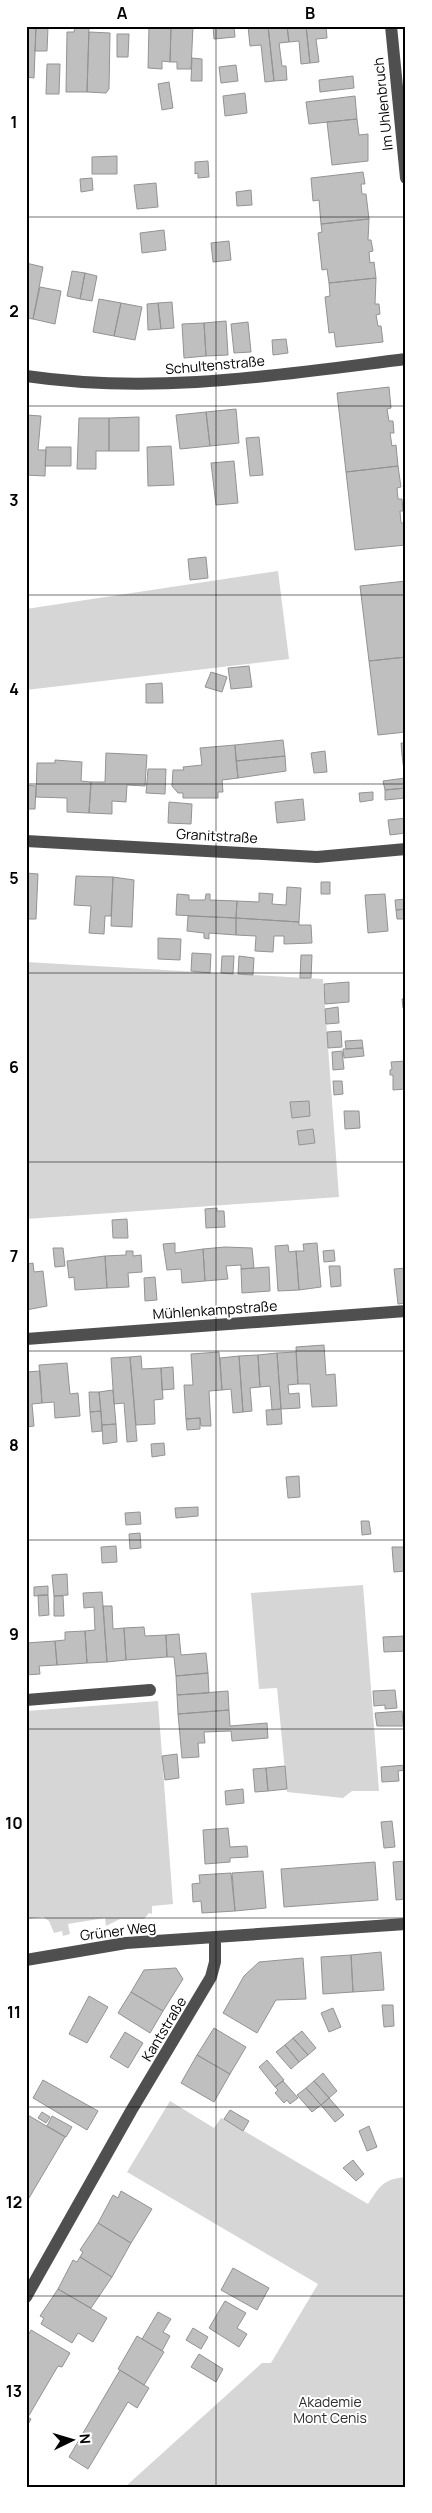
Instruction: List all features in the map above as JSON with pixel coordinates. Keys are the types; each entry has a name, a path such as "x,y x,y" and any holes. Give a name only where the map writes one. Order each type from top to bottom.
{"street":[{"name":"Im Uhlenbruch","path":"391,26 406,178"},
{"name":"Schultenstraße","path":"26,376 106,384 191,384 406,359"},
{"name":"Granitstraße","path":"26,841 317,857 406,849"},
{"name":"Mühlenkampstraße","path":"26,1339 406,1311"},
{"path":"26,1700 150,1690"},
{"path":"215,1938 406,1924"},
{"name":"Grüner Weg","path":"26,1960 126,1943 215,1938"},
{"name":"Kantstraße","path":"26,2297 127,2119 211,1977 215,1962 215,1938"}],"green space":[{"path":"278,571 289,659 26,690 26,609"},
{"path":"26,962 323,979 339,1197 26,1219"},
{"path":"363,1585 379,1791 352,1791 343,1798 287,1792 277,1688 259,1689 251,1593"},
{"path":"158,1701 173,1904 152,1906 152,1914 149,1913 144,1919 120,1919 106,1926 105,1918 68,1924 70,1934 63,1936 62,1931 54,1933 49,1921 43,1917 29,1919 26,1870 26,1711"},
{"name":"Akademie Mont Cenis","path":"170,2101 214,2128 221,2118 224,2119 368,2204 383,2184 406,2177 406,2487 125,2487 262,2363 271,2363 318,2284 127,2172"}],"building":[{"path":"26,26 36,26 34,78 26,77"},
{"path":"36,26 48,27 47,51 35,51"},
{"path":"75,26 89,26 87,92 66,92 67,32 74,32"},
{"path":"149,26 171,26 170,62 162,61 162,69 148,68"},
{"path":"171,26 193,26 191,69 177,69 177,62 170,62"},
{"path":"213,26 234,26 235,37 214,39"},
{"path":"248,26 268,26 274,81 265,82 261,45 250,46"},
{"path":"268,26 287,26 289,42 279,43 282,66 286,66 287,80 274,81"},
{"path":"287,26 306,26 310,63 301,64 299,41 289,42"},
{"path":"306,26 326,26 327,38 316,39 319,62 310,63"},
{"path":"89,32 110,33 109,89 106,93 87,92"},
{"path":"117,34 129,34 128,57 117,57"},
{"path":"192,58 202,59 202,81 191,81"},
{"path":"47,64 60,64 59,94 46,94"},
{"path":"236,65 238,81 221,83 219,67"},
{"path":"353,76 354,88 320,92 319,80"},
{"path":"169,82 173,108 162,110 158,84"},
{"path":"245,93 247,113 225,116 223,96"},
{"path":"355,96 357,119 309,124 306,102"},
{"path":"357,119 359,135 368,134 368,161 332,165 327,122"},
{"path":"117,156 117,174 92,174 92,157"},
{"path":"208,161 209,177 198,178 198,173 195,174 195,162"},
{"path":"363,172 365,184 361,184 362,194 366,194 369,219 321,224 319,200 313,201 311,178"},
{"path":"92,178 93,190 81,192 80,179"},
{"path":"156,183 158,207 137,209 134,185"},
{"path":"251,190 252,205 237,206 236,192"},
{"path":"369,219 368,240 371,240 373,251 369,252 370,263 374,262 376,278 329,283 327,269 322,270 318,233 322,232 321,224"},
{"path":"164,230 166,250 142,253 140,233"},
{"path":"229,241 231,260 213,262 211,243"},
{"path":"26,263 43,267 33,319 26,318"},
{"path":"72,271 85,273 80,299 67,296"},
{"path":"85,273 97,276 92,301 80,299"},
{"path":"376,278 375,304 379,304 380,314 376,315 378,326 381,326 383,342 336,347 334,332 329,333 325,297 330,296 329,283"},
{"path":"40,287 61,291 55,324 33,319"},
{"path":"99,299 121,303 114,336 93,332"},
{"path":"172,302 174,328 161,329 158,303"},
{"path":"121,303 142,307 135,340 114,336"},
{"path":"158,303 161,329 148,330 147,304"},
{"path":"226,321 228,355 206,356 204,323"},
{"path":"248,322 251,352 234,353 231,324"},
{"path":"204,323 206,356 184,358 182,324"},
{"path":"286,339 288,353 273,355 272,340"},
{"path":"389,387 391,408 387,409 389,421 393,421 394,433 390,433 392,446 396,445 398,466 346,472 337,393"},
{"path":"236,409 239,443 210,446 206,412"},
{"path":"206,412 210,446 180,449 176,415"},
{"path":"26,415 41,416 38,450 46,450 45,476 26,475"},
{"path":"139,417 139,451 109,451 109,418"},
{"path":"79,418 109,418 109,451 96,451 96,469 77,469"},
{"path":"259,437 263,475 250,476 246,438"},
{"path":"171,446 174,485 148,486 147,447"},
{"path":"46,447 71,447 71,466 45,466"},
{"path":"234,461 238,503 216,505 211,463"},
{"path":"398,466 401,487 397,488 398,499 402,499 401,523 405,523 406,545 355,550 346,472"},
{"path":"206,557 208,578 190,580 188,559"},
{"path":"406,581 406,657 369,661 360,586"},
{"path":"406,657 406,732 378,735 369,661"},
{"path":"249,666 252,687 231,689 228,668"},
{"path":"211,672 227,677 222,692 205,687"},
{"path":"162,683 163,703 146,703 146,684"},
{"path":"283,740 285,756 236,761 235,745"},
{"path":"401,743 406,743 406,754 402,755"},
{"path":"235,745 238,778 222,780 223,792 218,792 218,798 183,798 183,793 178,793 172,786 173,770 184,770 183,767 202,765 200,748"},
{"path":"325,751 327,772 314,773 311,753"},
{"path":"106,753 147,755 145,786 127,785 126,802 112,801 112,814 89,813 91,782 105,782"},
{"path":"406,754 406,788 385,790 383,781 405,778 402,755"},
{"path":"285,756 286,771 238,778 236,761"},
{"path":"55,760 82,762 81,781 91,782 89,813 67,812 67,798 36,797 37,763 55,763"},
{"path":"148,769 166,769 165,794 146,793"},
{"path":"26,785 36,786 35,809 26,809"},
{"path":"406,788 406,798 385,800 385,790"},
{"path":"373,792 373,800 360,802 359,793"},
{"path":"303,799 305,820 277,823 275,802"},
{"path":"169,802 192,804 191,824 168,823"},
{"path":"406,818 406,833 390,835 388,820"},
{"path":"26,873 38,874 36,919 26,919"},
{"path":"76,876 113,877 111,916 105,916 104,934 89,933 91,906 74,905"},
{"path":"113,877 134,880 132,927 111,926"},
{"path":"321,882 330,882 330,894 321,894"},
{"path":"287,887 301,888 299,922 236,918 237,901 259,902 259,893 273,894 272,904 286,905"},
{"path":"177,894 189,895 189,900 205,900 206,894 210,894 210,900 237,901 236,918 176,915"},
{"path":"385,894 388,931 368,933 365,895"},
{"path":"406,899 406,909 396,910 395,900"},
{"path":"406,909 406,919 397,919 396,910"},
{"path":"188,916 236,918 236,935 209,933 209,939 204,938 204,933 187,931"},
{"path":"236,918 299,922 299,925 311,925 312,943 284,944 284,936 274,936 273,952 255,951 256,936 236,935"},
{"path":"158,938 181,939 180,960 158,959"},
{"path":"192,953 211,954 210,973 191,971"},
{"path":"301,955 312,955 311,978 300,978"},
{"path":"222,956 234,956 233,974 221,973"},
{"path":"239,956 254,958 253,975 238,974"},
{"path":"349,982 349,1002 325,1004 324,984"},
{"path":"406,998 406,1008 403,1008 402,999"},
{"path":"338,1007 339,1023 326,1024 325,1009"},
{"path":"341,1031 342,1047 328,1048 327,1032"},
{"path":"362,1040 363,1048 346,1049 345,1041"},
{"path":"363,1048 364,1056 344,1058 343,1049"},
{"path":"342,1051 344,1069 333,1070 332,1052"},
{"path":"406,1061 406,1089 393,1090 393,1075 390,1075 390,1070 392,1069 391,1062"},
{"path":"333,1081 342,1081 343,1094 334,1095"},
{"path":"309,1101 310,1116 292,1118 290,1102"},
{"path":"344,1111 359,1111 360,1128 345,1129"},
{"path":"313,1129 315,1143 299,1145 297,1131"},
{"path":"217,1208 217,1211 224,1211 225,1227 206,1228 205,1209"},
{"path":"127,1219 128,1238 113,1238 112,1220"},
{"path":"175,1243 175,1253 203,1249 205,1281 182,1283 181,1269 167,1270 163,1244"},
{"path":"317,1243 321,1287 299,1290 296,1251 304,1251 303,1244"},
{"path":"288,1245 289,1252 296,1251 299,1290 278,1291 275,1246"},
{"path":"225,1247 252,1248 254,1268 241,1269 241,1265 226,1266 228,1279 205,1281 203,1249"},
{"path":"53,1248 63,1248 65,1266 55,1267"},
{"path":"334,1250 335,1261 324,1262 323,1251"},
{"path":"126,1251 133,1251 133,1256 141,1255 142,1272 128,1273 129,1287 107,1288 105,1256 126,1255"},
{"path":"105,1256 107,1288 75,1290 74,1277 69,1278 67,1261"},
{"path":"33,1263 34,1272 43,1271 47,1306 26,1310 26,1264"},
{"path":"329,1266 340,1266 341,1286 331,1287"},
{"path":"269,1267 270,1291 242,1293 241,1269"},
{"path":"406,1268 406,1303 398,1304 394,1269"},
{"path":"155,1277 157,1300 145,1301 144,1278"},
{"path":"324,1345 326,1375 335,1374 337,1406 312,1407 310,1384 298,1384 296,1347"},
{"path":"219,1352 222,1390 209,1391 211,1426 201,1426 200,1418 186,1419 184,1385 193,1385 191,1354"},
{"path":"296,1352 298,1384 288,1385 289,1394 299,1393 300,1408 281,1409 277,1353"},
{"path":"277,1353 281,1409 272,1410 270,1386 260,1387 258,1355"},
{"path":"258,1355 260,1387 250,1388 252,1411 243,1412 239,1356"},
{"path":"141,1356 142,1369 161,1368 163,1399 154,1400 155,1424 136,1425 130,1357"},
{"path":"239,1356 243,1412 233,1413 231,1389 222,1390 220,1358"},
{"path":"130,1357 137,1441 127,1442 124,1403 114,1404 111,1358"},
{"path":"67,1363 70,1394 78,1393 80,1416 55,1418 54,1402 42,1403 39,1365"},
{"path":"173,1367 174,1389 162,1390 161,1368"},
{"path":"40,1371 42,1403 32,1404 34,1426 26,1427 26,1372"},
{"path":"113,1390 116,1424 102,1425 99,1392"},
{"path":"89,1392 99,1392 101,1411 90,1412"},
{"path":"281,1409 282,1424 267,1425 266,1410"},
{"path":"101,1411 102,1431 92,1432 90,1412"},
{"path":"200,1418 200,1429 187,1430 186,1419"},
{"path":"116,1424 117,1442 103,1444 102,1425"},
{"path":"164,1443 165,1455 152,1457 151,1444"},
{"path":"299,1476 300,1497 288,1498 286,1477"},
{"path":"198,1507 198,1516 176,1518 175,1508"},
{"path":"140,1512 141,1524 126,1525 125,1513"},
{"path":"361,1521 369,1521 371,1534 362,1535"},
{"path":"140,1533 141,1548 130,1549 129,1534"},
{"path":"116,1546 117,1562 102,1563 101,1547"},
{"path":"392,1547 406,1547 406,1571 394,1572"},
{"path":"67,1574 68,1595 54,1596 52,1575"},
{"path":"48,1586 48,1595 34,1596 34,1587"},
{"path":"102,1592 107,1662 87,1663 85,1631 95,1630 94,1607 84,1608 83,1593"},
{"path":"38,1595 48,1595 49,1615 39,1616"},
{"path":"54,1596 63,1596 64,1616 54,1616"},
{"path":"103,1606 112,1606 113,1629 124,1628 126,1660 107,1662"},
{"path":"144,1627 145,1636 166,1635 167,1657 126,1660 124,1628"},
{"path":"85,1631 87,1663 57,1665 55,1641 65,1640 65,1632"},
{"path":"179,1634 181,1655 206,1653 208,1673 176,1676 174,1657 167,1657 166,1635"},
{"path":"406,1636 406,1651 384,1652 383,1637"},
{"path":"55,1641 57,1665 39,1666 40,1674 26,1675 26,1643"},
{"path":"208,1673 209,1693 177,1695 176,1676"},
{"path":"395,1690 397,1708 385,1709 385,1705 374,1706 373,1691"},
{"path":"228,1691 229,1710 178,1714 177,1695"},
{"path":"229,1710 230,1726 267,1723 268,1738 232,1741 231,1731 204,1732 205,1743 198,1743 199,1757 182,1758 178,1714"},
{"path":"402,1711 403,1723 406,1722 406,1726 377,1726 375,1713"},
{"path":"177,1754 179,1778 165,1780 162,1756"},
{"path":"406,1765 406,1770 398,1771 399,1781 382,1782 381,1767"},
{"path":"285,1766 287,1789 268,1791 266,1768"},
{"path":"266,1768 268,1791 255,1792 253,1769"},
{"path":"243,1789 244,1803 226,1805 225,1791"},
{"path":"392,1821 395,1847 384,1848 381,1822"},
{"path":"228,1828 230,1847 247,1846 248,1857 230,1858 230,1862 205,1864 203,1830"},
{"path":"406,1861 406,1899 396,1900 393,1862"},
{"path":"375,1862 378,1900 284,1907 281,1869"},
{"path":"263,1871 266,1908 235,1911 232,1873"},
{"path":"231,1873 235,1911 202,1913 201,1901 193,1902 192,1884 200,1883 199,1875"},
{"path":"381,1952 384,1990 353,1992 351,1955"},
{"path":"351,1955 353,1992 323,1994 321,1957"},
{"path":"303,1958 306,1999 276,2000 257,2033 223,2013 244,1976 259,1962"},
{"path":"176,1968 183,1979 163,2011 131,1992 144,1970"},
{"path":"131,1992 163,2011 150,2033 118,2013"},
{"path":"89,1996 108,2007 87,2043 69,2034"},
{"path":"382,2005 393,2005 394,2026 384,2027"},
{"path":"333,2008 341,2027 329,2032 321,2013"},
{"path":"214,2028 246,2047 230,2074 197,2055"},
{"path":"302,2031 316,2048 308,2055 293,2038"},
{"path":"125,2032 143,2043 128,2068 110,2057"},
{"path":"293,2038 308,2055 299,2062 285,2045"},
{"path":"285,2045 299,2062 291,2069 276,2052"},
{"path":"197,2055 230,2074 214,2102 181,2083"},
{"path":"267,2060 284,2080 275,2087 259,2067"},
{"path":"323,2073 337,2091 329,2098 314,2081"},
{"path":"43,2080 98,2111 87,2130 33,2098"},
{"path":"283,2081 298,2098 290,2104 287,2100 284,2103 275,2093 278,2090 275,2087"},
{"path":"314,2081 329,2098 321,2105 306,2088"},
{"path":"306,2088 321,2105 312,2112 297,2095"},
{"path":"329,2098 344,2115 335,2122 321,2105"},
{"path":"230,2110 249,2121 243,2131 224,2119"},
{"path":"42,2112 50,2117 46,2123 38,2118"},
{"path":"26,2114 65,2137 29,2198 26,2197"},
{"path":"52,2116 72,2127 66,2137 47,2126"},
{"path":"369,2126 377,2147 367,2151 359,2131"},
{"path":"353,2160 364,2174 356,2181 343,2168"},
{"path":"121,2191 152,2209 131,2243 98,2223 113,2195 118,2198"},
{"path":"98,2223 131,2243 112,2277 80,2257 83,2252 80,2250"},
{"path":"80,2257 112,2277 91,2308 58,2289 73,2260 77,2262"},
{"path":"233,2268 269,2288 257,2310 221,2290"},
{"path":"58,2289 107,2318 93,2342 78,2333 72,2343 41,2324 44,2318 40,2316"},
{"path":"225,2301 246,2313 237,2328 247,2334 239,2347 209,2328"},
{"path":"158,2312 171,2319 163,2332 170,2336 162,2351 142,2339"},
{"path":"193,2328 208,2337 201,2349 186,2340"},
{"path":"31,2330 70,2353 62,2367 58,2366 28,2417 31,2419 26,2428 26,2339"},
{"path":"137,2336 164,2352 144,2385 118,2369"},
{"path":"199,2354 223,2369 216,2382 191,2367"},
{"path":"120,2370 149,2388 137,2408 128,2402 88,2469 69,2457"}]}
